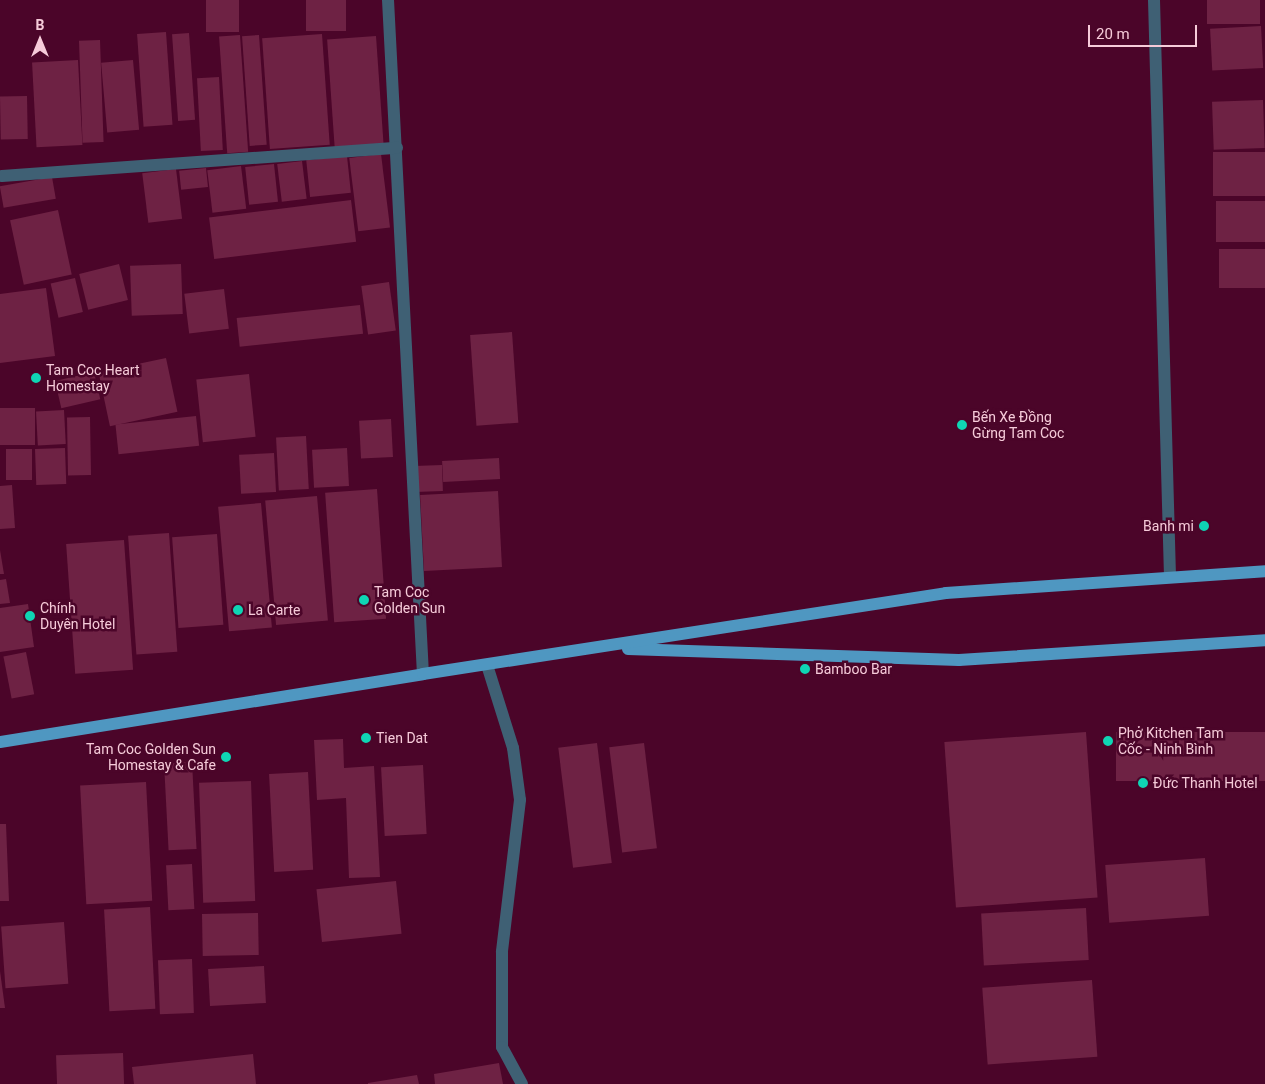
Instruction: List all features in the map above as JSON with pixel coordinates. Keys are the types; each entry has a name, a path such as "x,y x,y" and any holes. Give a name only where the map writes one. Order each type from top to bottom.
{"main road":[{"path":"0,742 946,593 1170,576 1265,571"},
{"path":"598,648 959,660 1265,640"}],"street":[{"path":"388,0 423,674"},
{"path":"1154,0 1170,576"},
{"path":"2,176 397,148"},
{"path":"487,665 513,748 520,800 502,952 502,1047 522,1084"}],"building":[{"path":"206,0 239,0 239,32 206,32"},
{"path":"306,0 346,0 346,31 306,31"},
{"path":"1207,0 1260,0 1260,24 1207,24"},
{"path":"1261,26 1263,68 1212,71 1210,29"},
{"path":"166,32 172,125 144,127 137,34"},
{"path":"189,33 195,120 178,121 172,34"},
{"path":"322,34 330,145 270,149 262,38"},
{"path":"240,35 248,152 227,153 219,36"},
{"path":"259,35 267,145 250,146 242,36"},
{"path":"376,36 384,146 335,149 327,39"},
{"path":"100,40 104,142 83,143 79,41"},
{"path":"78,60 82,145 37,147 32,62"},
{"path":"133,60 139,130 107,133 101,63"},
{"path":"219,77 223,150 201,151 197,78"},
{"path":"0,96 27,96 28,139 1,139"},
{"path":"1263,100 1265,148 1214,150 1212,102"},
{"path":"1213,152 1265,152 1265,196 1213,196"},
{"path":"381,154 390,227 358,231 349,158"},
{"path":"347,156 351,193 310,197 306,160"},
{"path":"302,161 307,199 282,202 277,164"},
{"path":"274,164 278,202 249,205 245,167"},
{"path":"241,166 246,209 212,213 207,170"},
{"path":"206,168 208,187 181,190 179,171"},
{"path":"176,169 182,219 148,223 142,173"},
{"path":"52,177 56,199 4,208 0,186"},
{"path":"351,200 356,242 214,259 209,217"},
{"path":"1216,201 1265,201 1265,242 1216,242"},
{"path":"58,210 72,275 24,285 10,220"},
{"path":"1219,249 1265,249 1265,288 1219,288"},
{"path":"119,264 128,300 88,310 79,274"},
{"path":"181,264 183,314 132,316 130,266"},
{"path":"75,278 83,312 59,318 51,284"},
{"path":"389,282 396,331 368,334 361,286"},
{"path":"46,288 55,356 0,363 0,294"},
{"path":"224,289 229,329 189,334 184,294"},
{"path":"360,305 363,334 240,347 237,318"},
{"path":"512,332 518,423 476,426 470,335"},
{"path":"166,358 177,412 110,426 99,372"},
{"path":"94,372 100,399 61,408 55,381"},
{"path":"249,374 256,437 203,442 196,380"},
{"path":"0,408 35,408 35,445 0,445"},
{"path":"64,410 66,444 38,445 36,411"},
{"path":"196,416 199,446 119,454 115,424"},
{"path":"67,417 90,417 91,475 68,475"},
{"path":"391,419 393,457 361,459 359,421"},
{"path":"306,436 309,489 279,490 276,438"},
{"path":"65,448 66,484 36,485 35,449"},
{"path":"347,448 349,486 314,488 312,450"},
{"path":"6,449 32,449 32,480 6,480"},
{"path":"274,453 276,492 241,494 239,455"},
{"path":"499,458 500,479 443,482 442,461"},
{"path":"442,465 443,491 415,492 414,466"},
{"path":"12,485 15,528 0,529 0,486"},
{"path":"377,489 386,619 334,622 325,493"},
{"path":"498,491 502,567 424,571 420,495"},
{"path":"317,496 328,621 276,625 265,501"},
{"path":"261,503 272,628 229,631 218,507"},
{"path":"169,533 177,652 136,655 128,536"},
{"path":"217,534 223,625 178,628 172,537"},
{"path":"124,540 133,670 75,674 66,544"},
{"path":"0,550 4,574 0,574"},
{"path":"6,579 10,603 0,604 0,580"},
{"path":"28,604 34,647 0,652 0,608"},
{"path":"26,652 34,694 12,699 3,656"},
{"path":"1086,732 1098,898 956,908 944,742"},
{"path":"1116,732 1265,732 1265,781 1116,781"},
{"path":"343,739 344,768 374,766 380,877 349,878 346,798 317,800 314,740"},
{"path":"597,743 612,863 573,868 558,748"},
{"path":"644,743 657,848 622,852 609,747"},
{"path":"192,762 197,849 169,850 164,763"},
{"path":"423,765 427,834 385,836 381,767"},
{"path":"308,772 313,870 274,872 269,774"},
{"path":"251,781 255,901 203,903 199,783"},
{"path":"146,782 152,901 86,904 80,785"},
{"path":"0,824 6,824 9,901 0,901"},
{"path":"1205,858 1209,916 1109,923 1105,865"},
{"path":"192,864 194,909 168,910 166,865"},
{"path":"396,881 402,934 322,942 316,889"},
{"path":"150,907 155,1009 109,1011 104,909"},
{"path":"1086,908 1089,960 984,965 981,913"},
{"path":"258,913 259,955 203,956 202,914"},
{"path":"64,922 68,984 5,988 1,926"},
{"path":"192,959 194,1013 160,1014 158,960"},
{"path":"264,966 266,1003 210,1006 208,969"},
{"path":"0,971 5,1008 0,1008"},
{"path":"1092,980 1097,1057 988,1064 982,988"},
{"path":"123,1053 124,1084 57,1084 56,1055"},
{"path":"253,1054 256,1084 134,1084 132,1067"},
{"path":"499,1063 503,1084 435,1084 434,1074"},
{"path":"417,1075 419,1084 368,1084 368,1083"}],"place":[{"name":"Tam Coc Heart Homestay","path":"36,378"},
{"name":"Bến Xe Đồng Gừng Tam Coc","path":"962,425"},
{"name":"Banh mi","path":"1204,526"},
{"name":"Tam Coc Golden Sun","path":"364,600"},
{"name":"La Carte","path":"238,610"},
{"name":"Chính Duyên Hotel","path":"30,616"},
{"name":"Bamboo Bar","path":"805,669"},
{"name":"Tien Dat","path":"366,738"},
{"name":"Phở Kitchen Tam Cốc - Ninh Bình","path":"1108,741"},
{"name":"Tam Coc Golden Sun Homestay & Cafe","path":"226,757"},
{"name":"Đức Thanh Hotel","path":"1143,783"}]}
